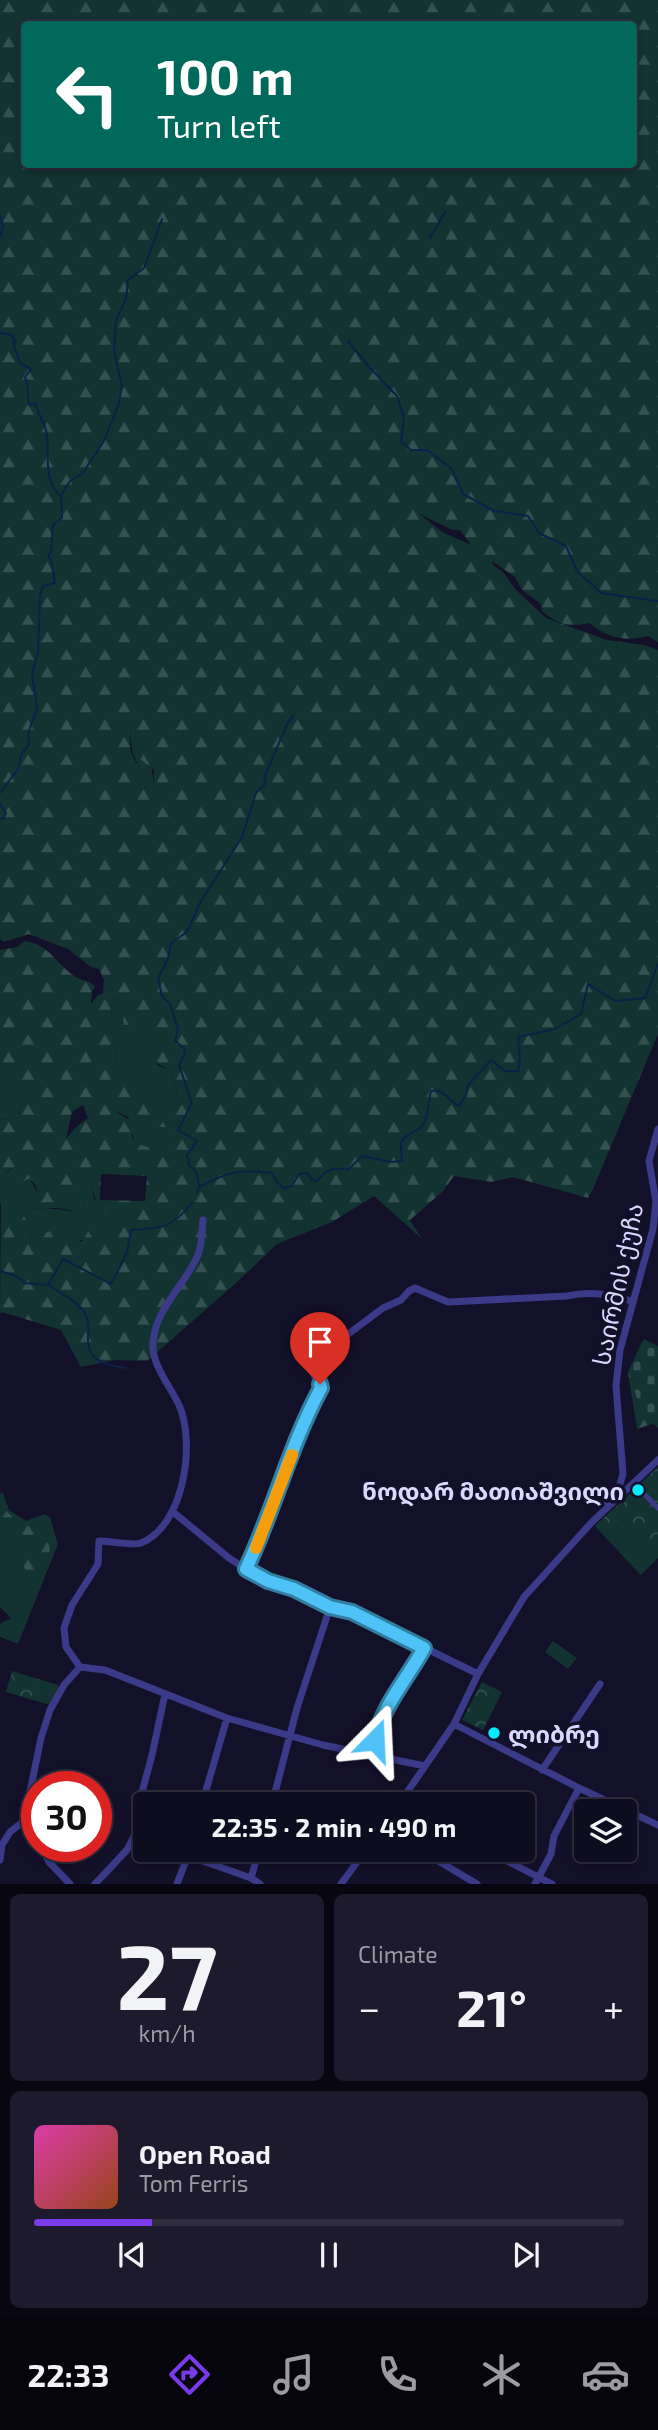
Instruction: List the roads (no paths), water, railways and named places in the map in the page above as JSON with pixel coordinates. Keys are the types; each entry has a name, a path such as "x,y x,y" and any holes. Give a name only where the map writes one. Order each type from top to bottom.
{"street":[{"name":"საირმის ქუჩა","path":"592,1522 622,1480 616,1386 620,1350 631,1301 653,1229 656,1202 649,1161 658,1129"},
{"path":"203,1220 199,1252 163,1311 152,1344 166,1384 178,1404 187,1437 179,1496 173,1512 154,1535 141,1544 99,1541 98,1564 72,1605 64,1629 66,1647 80,1667 105,1670 227,1717 323,1745 425,1766"},
{"path":"246,1569 321,1388 307,1362 331,1339 347,1335 383,1308 401,1300 409,1291 415,1289 448,1301 566,1296 584,1292 631,1301"},
{"path":"407,1792 454,1724 478,1674 524,1597 592,1522 658,1460"},
{"path":"634,1483 658,1508"},
{"path":"173,1512 229,1558 268,1581 294,1589 330,1607 352,1612 478,1674"},
{"path":"275,1792 330,1607"},
{"path":"371,1755 378,1725 391,1699 410,1675 424,1648"},
{"path":"34,1771 43,1729 64,1685 80,1667"},
{"path":"542,1770 600,1684"},
{"path":"95,1884 127,1850 145,1816 141,1796 165,1694"},
{"path":"205,1792 227,1717"},
{"path":"454,1724 542,1770 657,1823"},
{"path":"537,1881 551,1854 554,1836 579,1788"},
{"path":"0,1860 2,1845 10,1832 21,1823"},
{"path":"49,1862 70,1884"},
{"path":"177,1884 186,1862"},
{"path":"212,1862 260,1884"},
{"path":"251,1878 256,1862"},
{"path":"341,1884 357,1862"},
{"path":"440,1862 478,1884"},
{"path":"506,1862 537,1881 552,1884"}],"waterway":[{"path":"430,238 445,212"},
{"path":"0,214 3,227 0,237"},
{"path":"0,793 18,769 21,755 29,744 28,734 37,708 32,674 38,653 40,595 43,586 55,583 51,560 48,557 51,552 53,525 62,518 61,496 70,481 82,474 104,441 118,406 122,386 114,351 116,320 126,299 128,280 144,268 162,219"},
{"path":"0,333 12,335 15,342"},
{"path":"348,341 397,396 404,417 401,441 411,450 427,450 452,469 463,494 494,511 528,516 539,533 566,546 577,571 601,593 658,601"},
{"path":"13,342 20,363 31,369 25,377 28,403 35,403 46,430 49,474 55,490 61,496"},
{"path":"199,1187 197,1174 189,1165 187,1155 197,1141 178,1130 192,1103 179,1065 185,1054 184,1048 175,1041 178,1029 170,1004 162,996 158,979 168,958 171,943 187,932 200,903 242,837 256,793 266,783 264,778 293,716"},
{"path":"0,804 6,813 3,819 0,819"},
{"path":"197,1193 199,1187 234,1173 272,1173 284,1188 292,1186 299,1174 307,1173 312,1180 317,1181 331,1170 348,1170 362,1156 391,1162 402,1161 401,1143 405,1137 423,1125 431,1091 443,1093 459,1106 466,1096 468,1085 491,1060 505,1071 518,1071 518,1037 555,1029 581,1014 588,984 615,1001 645,998 658,964"},
{"path":"0,1271 16,1276 25,1283 48,1285 63,1259 111,1284 127,1253 131,1230 166,1225 192,1203"},
{"path":"50,1286 82,1309 87,1317 90,1351 96,1358 125,1368"}],"place":[{"name":"ნოდარ მათიაშვილი","path":"638,1490"},
{"name":"ლიბრე","path":"494,1733"}]}
